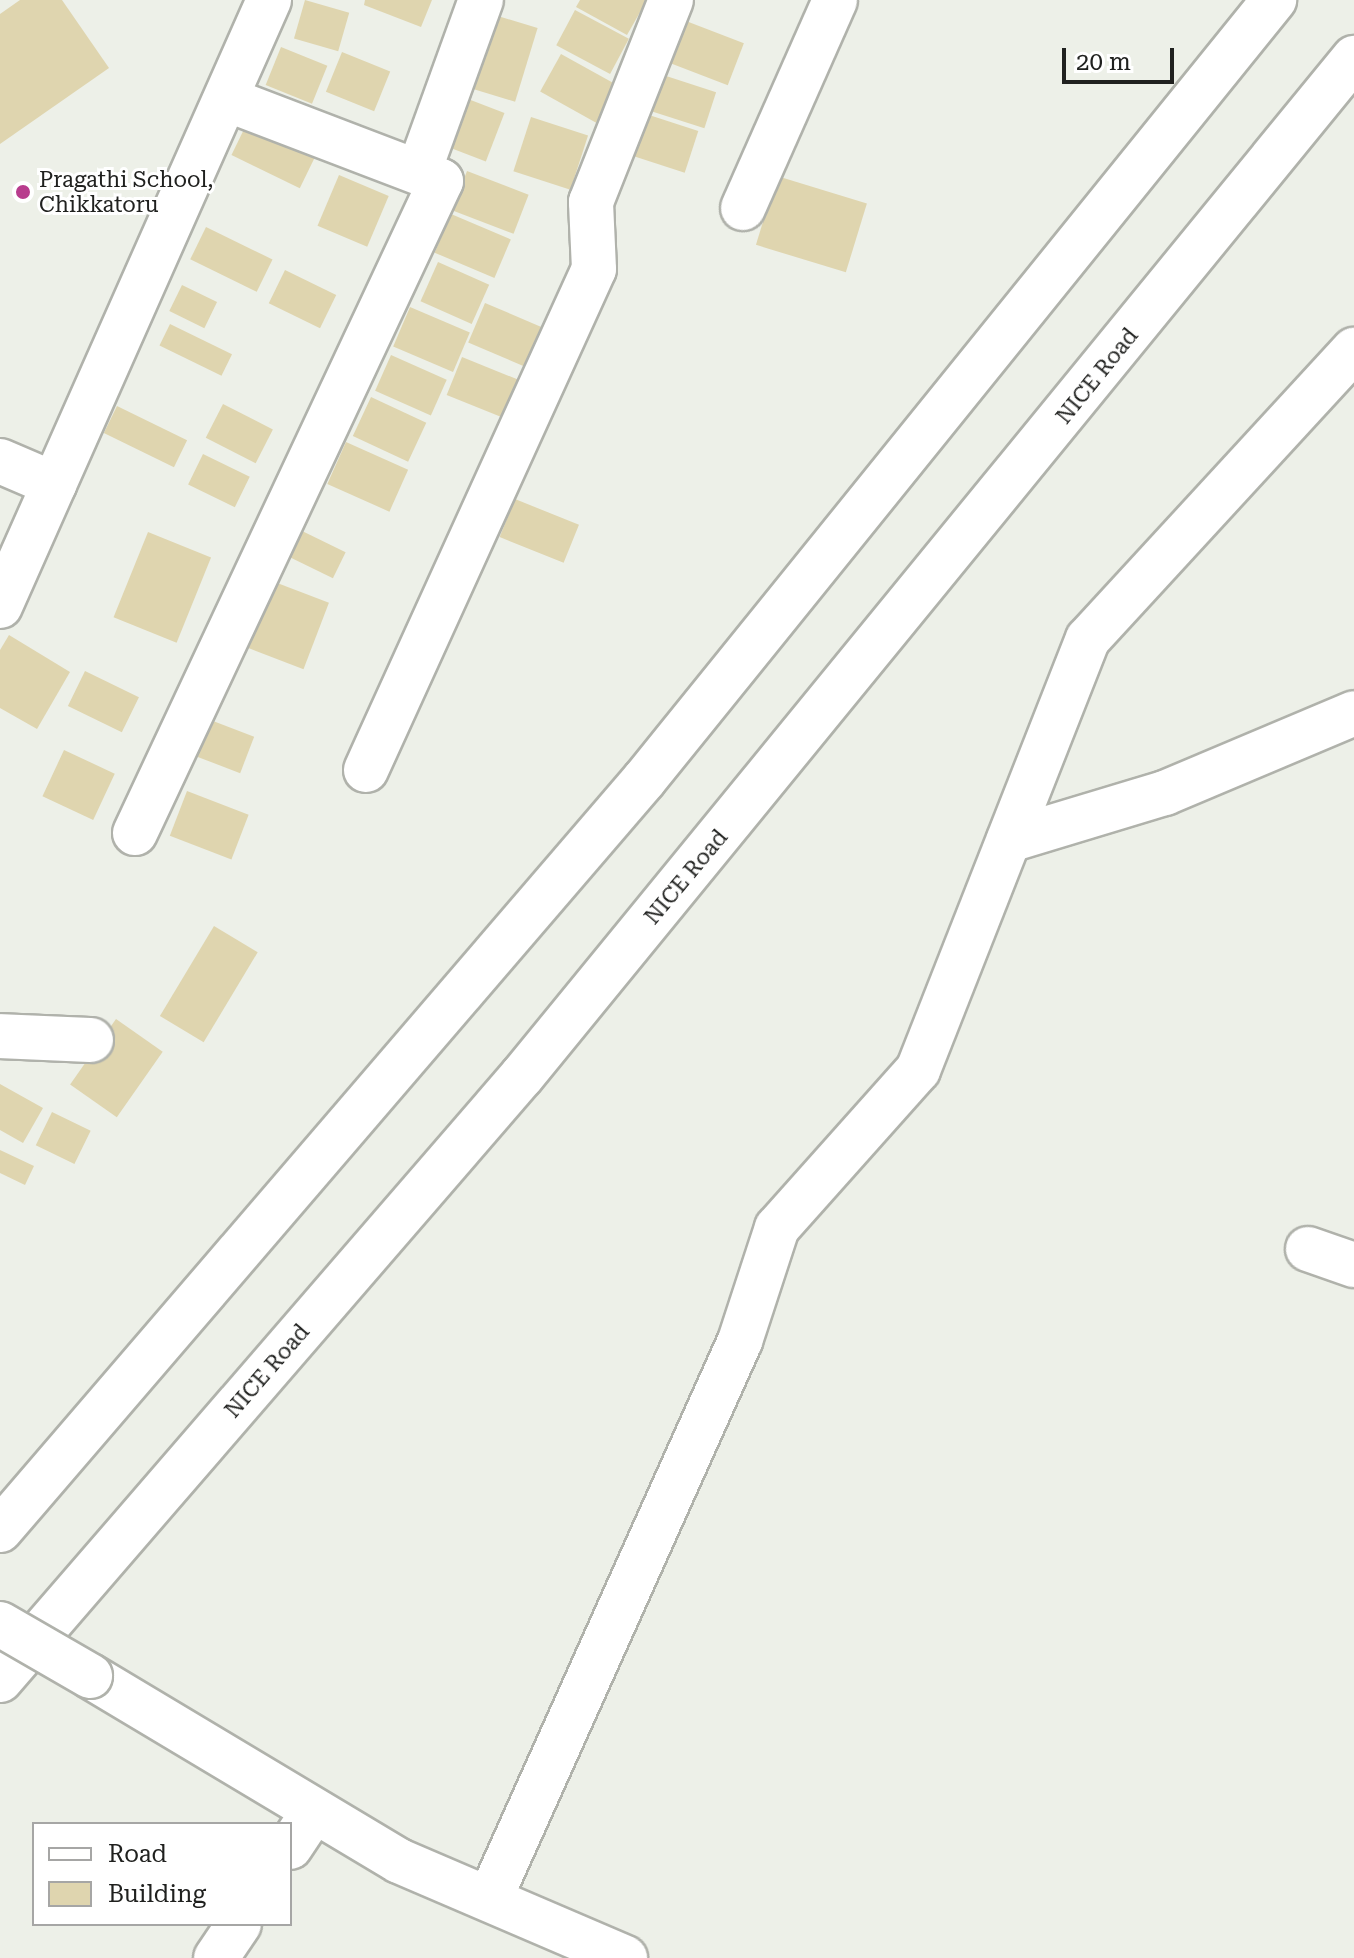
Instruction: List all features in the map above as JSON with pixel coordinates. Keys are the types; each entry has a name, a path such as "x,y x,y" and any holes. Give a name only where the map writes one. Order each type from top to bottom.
{"main road":[{"path":"0,606 229,100 269,0"},
{"path":"419,171 481,0"},
{"path":"366,770 594,269 591,202 671,0"},
{"path":"743,208 835,0"},
{"path":"0,1530 644,780 1274,0"},
{"name":"NICE Road","path":"0,1680 522,1076 1354,58"},
{"path":"135,833 441,181 229,100"},
{"path":"490,1898 740,1341 777,1228 918,1070 1088,639 1354,350"},
{"path":"0,461 54,484"},
{"path":"1009,840 1165,793 1354,713"},
{"path":"0,1036 91,1040"},
{"path":"1308,1249 1354,1265"},
{"path":"0,1624 399,1861 625,1958"},
{"path":"292,1844 314,1811"},
{"path":"216,1958 238,1926"}],"building":[{"path":"20,0 62,0 109,68 0,144 0,14"},
{"path":"305,0 349,13 338,51 294,38"},
{"path":"365,0 432,0 421,27 364,5"},
{"path":"580,0 647,0 627,35 576,7"},
{"path":"575,10 629,39 610,74 556,45"},
{"path":"485,12 538,28 515,102 462,86"},
{"path":"686,21 744,43 728,85 670,63"},
{"path":"281,47 327,66 312,104 266,85"},
{"path":"342,52 390,71 374,111 326,92"},
{"path":"561,54 617,85 596,123 540,92"},
{"path":"660,74 716,92 704,128 648,110"},
{"path":"455,94 504,113 486,162 436,143"},
{"path":"646,114 698,131 685,173 632,156"},
{"path":"531,117 588,136 570,190 513,171"},
{"path":"249,119 317,152 300,188 231,155"},
{"path":"467,171 529,195 514,234 452,210"},
{"path":"339,175 389,196 367,247 318,226"},
{"path":"777,176 867,203 846,272 756,245"},
{"path":"451,214 511,239 494,278 435,253"},
{"path":"206,227 273,259 257,292 190,259"},
{"path":"438,262 489,285 472,324 421,301"},
{"path":"285,270 336,295 320,328 269,303"},
{"path":"182,285 217,302 204,328 169,311"},
{"path":"485,303 545,328 528,368 468,343"},
{"path":"410,307 470,332 453,372 393,347"},
{"path":"170,324 232,354 221,376 159,346"},
{"path":"391,355 447,380 431,415 375,391"},
{"path":"462,357 526,383 511,421 447,395"},
{"path":"371,397 426,423 408,462 353,436"},
{"path":"223,404 273,429 256,463 206,438"},
{"path":"117,406 187,440 174,467 104,433"},
{"path":"346,442 408,470 389,512 327,484"},
{"path":"203,454 250,477 235,507 188,485"},
{"path":"515,499 579,525 564,563 500,537"},
{"path":"298,529 346,552 333,578 285,555"},
{"path":"148,532 211,557 177,643 114,617"},
{"path":"272,581 329,603 304,669 247,647"},
{"path":"9,635 70,672 37,729 0,708 0,650"},
{"path":"85,671 139,697 122,732 68,706"},
{"path":"200,716 254,737 240,773 186,752"},
{"path":"64,750 115,774 93,820 42,796"},
{"path":"187,791 249,815 231,859 170,836"},
{"path":"214,926 258,952 204,1042 160,1016"},
{"path":"116,1019 163,1052 117,1117 70,1085"},
{"path":"0,1084 43,1108 23,1143 0,1130"},
{"path":"52,1112 91,1131 74,1164 36,1145"},
{"path":"0,1150 34,1166 25,1185 0,1173"}],"place":[{"name":"Pragathi School, Chikkatoru","path":"23,192"}]}
